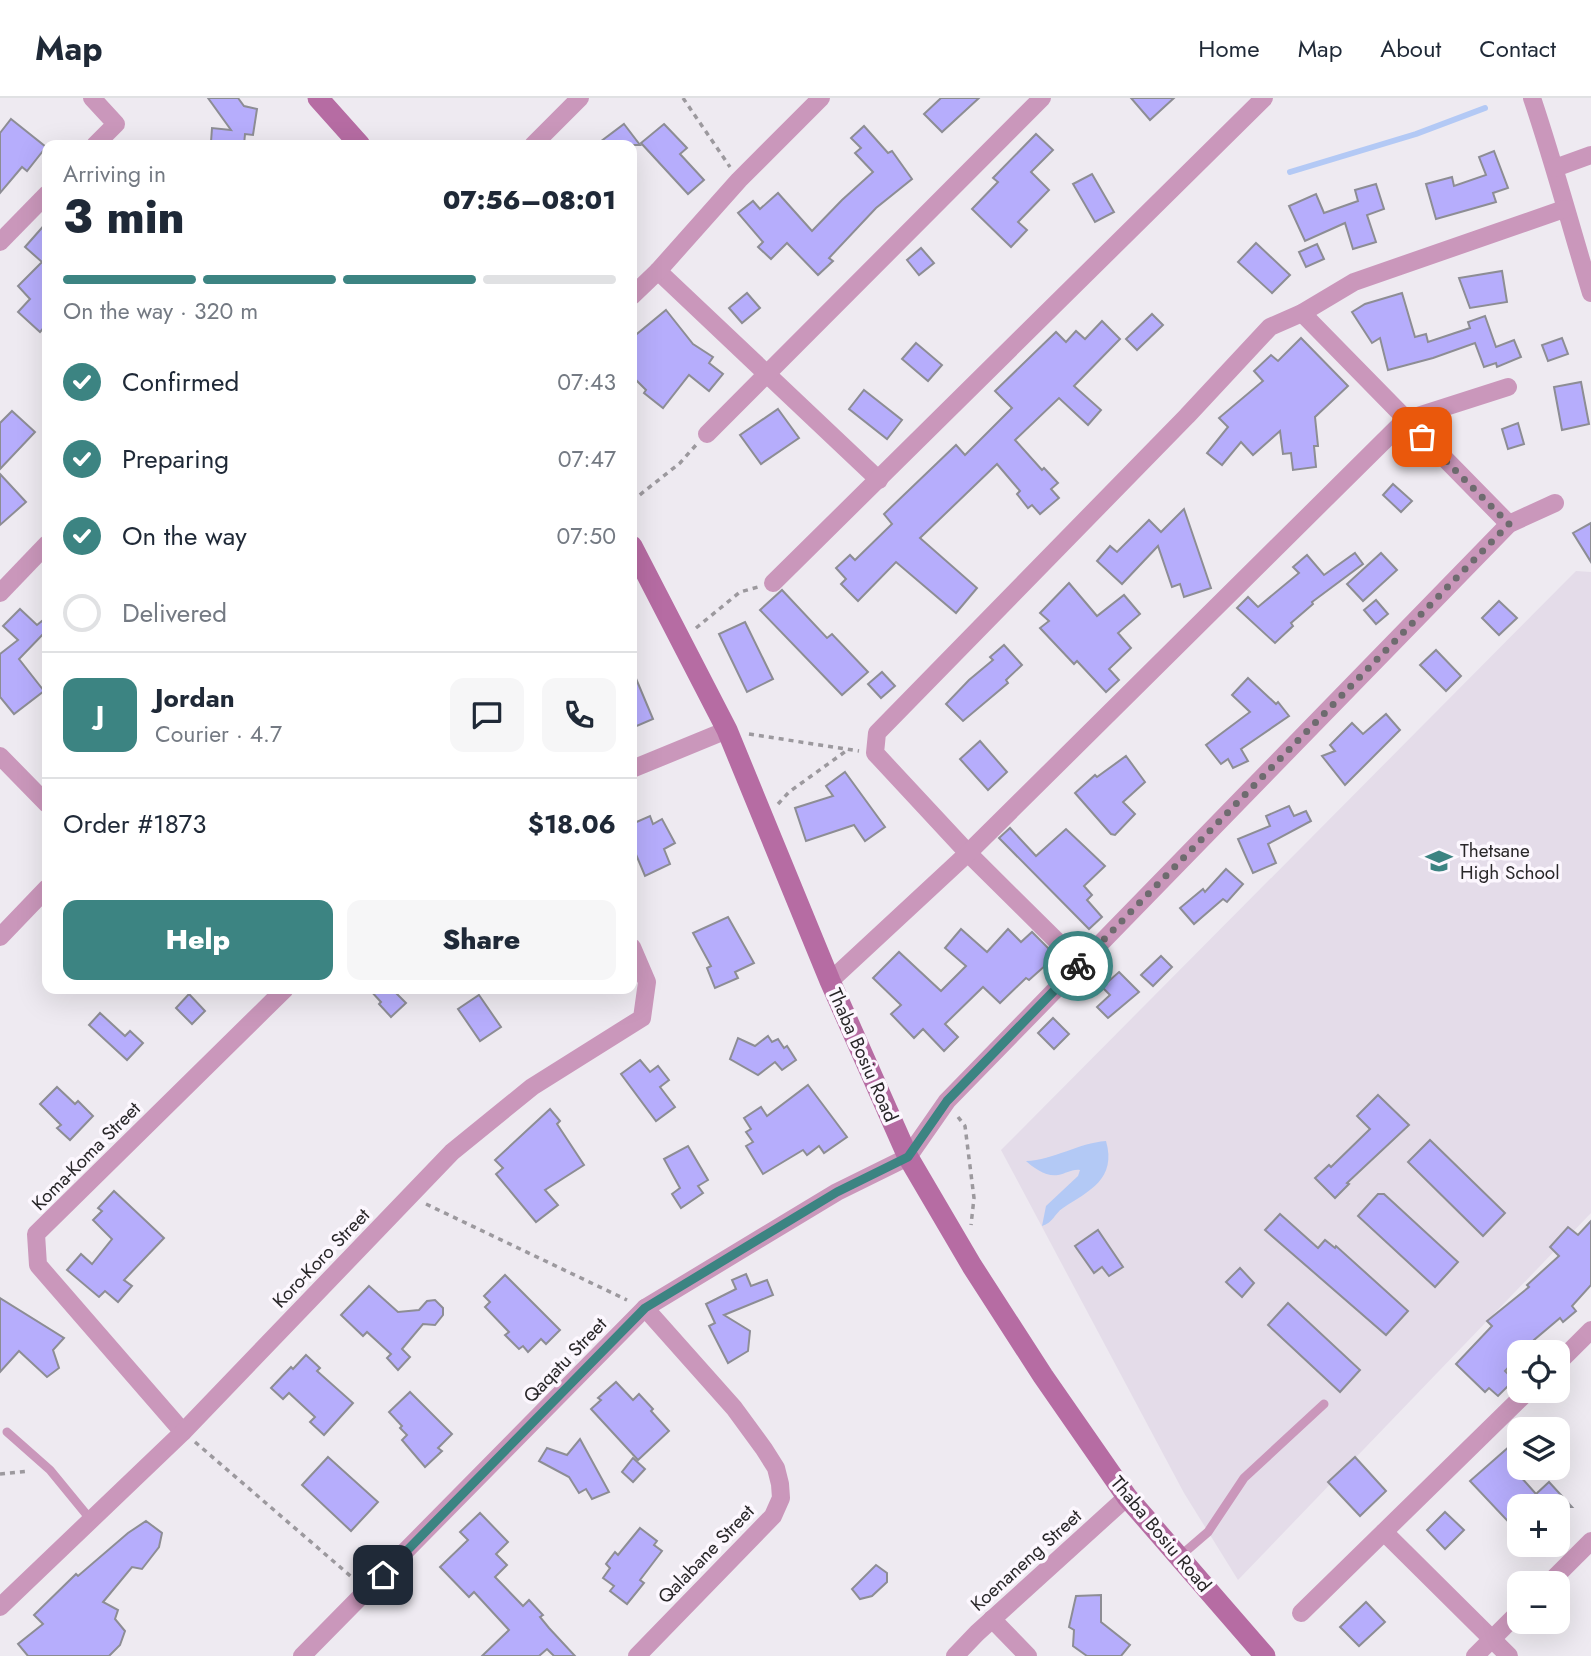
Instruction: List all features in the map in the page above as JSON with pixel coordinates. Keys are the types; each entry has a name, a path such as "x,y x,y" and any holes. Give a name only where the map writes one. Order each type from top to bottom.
{"street":[{"path":"92,98 116,124 100,140"},
{"path":"318,98 356,140"},
{"path":"538,140 580,98"},
{"path":"637,291 739,180 821,98"},
{"path":"707,434 1042,98"},
{"path":"774,583 1264,98"},
{"path":"1532,98 1591,293"},
{"path":"1555,168 1591,155"},
{"path":"0,242 42,199"},
{"path":"1080,964 968,853 875,753 877,733 1187,416 1270,327 1302,313 1354,282 1564,209"},
{"path":"658,271 879,480"},
{"path":"1302,313 1509,524"},
{"path":"830,981 968,853 1405,420 1508,387"},
{"path":"908,1157 947,1101 1509,524 1555,503"},
{"path":"0,593 42,549"},
{"name":"Thaba Bosiu Road","path":"637,556 727,730 830,981 908,1157 972,1266 1043,1376 1127,1497 1265,1656"},
{"path":"637,767 727,730"},
{"path":"0,756 42,799"},
{"path":"0,937 42,893"},
{"name":"Koro-Koro Street","path":"0,1607 183,1432 453,1152 532,1087 642,1018 647,982 637,959"},
{"name":"Koma-Koma Street","path":"183,1432 38,1265 36,1234 280,994"},
{"name":"Qaqatu Street","path":"302,1656 645,1308 837,1192 908,1157"},
{"name":"Qalabane Street","path":"637,1656 773,1516 781,1497 776,1468 764,1449 734,1408 645,1308"},
{"path":"1570,1351 1591,1330"},
{"path":"1301,1614 1516,1403"},
{"name":"Koenaneng Street","path":"955,1656 1127,1497"},
{"path":"1384,1532 1509,1656"},
{"path":"1561,1571 1591,1541"},
{"path":"992,1619 1028,1656"},
{"path":"1475,1656 1507,1624"}],"lane":[{"path":"1179,1557 1208,1532 1244,1478 1324,1404"},
{"path":"7,1432 50,1470 91,1520"}],"path":[{"path":"683,98 739,180"},
{"path":"637,497 680,463 707,434"},
{"path":"681,641 740,592 774,583"},
{"path":"727,730 875,753"},
{"path":"764,818 789,792 848,750"},
{"path":"947,1101 965,1126 974,1198 970,1234 972,1266"},
{"path":"410,1196 645,1308"},
{"path":"183,1432 367,1591"},
{"path":"0,1474 50,1470"}],"shaded area":[{"name":"Thetsane High School","path":"1576,571 1591,572 1591,1213 1238,1580 1184,1493 1001,1150"}],"water":[{"path":"1106,1141 1108,1165 1098,1182 1042,1226 1046,1206 1078,1176 1080,1170 1049,1175 1026,1161"}],"building":[{"path":"208,98 238,98 244,106 257,109 253,135 245,134 244,140 211,140 212,128 231,130"},
{"path":"941,98 979,98 942,132 924,114"},
{"path":"1131,98 1174,98 1150,120"},
{"path":"11,119 42,144 42,152 27,171 22,167 0,193 0,133"},
{"path":"624,124 636,140 603,140"},
{"path":"664,124 687,148 680,154 704,180 688,194 641,143"},
{"path":"864,126 888,153 892,151 912,179 876,208 829,258 833,261 818,275 787,243 771,259 758,247 763,242 738,213 753,201 760,209 778,193 812,231 873,172 855,153 861,148 851,138"},
{"path":"1036,134 1053,150 1031,172 1049,190 1018,222 1027,230 1011,247 972,209 998,182 993,178"},
{"path":"1494,151 1508,188 1493,193 1496,202 1436,219 1426,184 1452,177 1454,186 1486,175 1479,157"},
{"path":"1092,174 1114,212 1095,222 1073,184"},
{"path":"1376,184 1384,209 1367,215 1376,242 1353,249 1345,223 1305,241 1289,206 1316,194 1324,213 1358,201 1355,190"},
{"path":"42,228 42,262 25,247"},
{"path":"1256,243 1290,275 1272,293 1238,262"},
{"path":"1317,244 1324,259 1306,267 1299,252"},
{"path":"921,248 934,263 919,275 907,260"},
{"path":"42,262 40,332 18,312 30,299 18,286"},
{"path":"1502,271 1507,302 1470,308 1459,278"},
{"path":"747,293 760,308 742,323 729,308"},
{"path":"1402,293 1415,337 1426,334 1428,342 1470,328 1468,322 1485,316 1496,347 1514,340 1521,357 1497,367 1496,363 1484,367 1475,343 1388,370 1380,338 1372,343 1352,312 1365,304"},
{"path":"666,310 693,344 713,357 709,363 723,374 709,391 689,375 663,408 644,393 646,390 637,381 637,334"},
{"path":"1152,314 1163,325 1137,350 1126,339"},
{"path":"1102,321 1120,339 1074,386 1101,410 1088,425 1059,398 1015,440 1042,470 1044,468 1058,483 1051,489 1059,498 1040,514 1032,505 1028,508 1017,494 1020,491 997,464 920,538 977,588 956,613 896,562 858,601 841,584 846,579 836,568 850,555 855,560 892,524 884,514 956,445 965,455 1012,408 995,391 1056,332 1066,342 1076,331 1085,339"},
{"path":"1301,338 1348,386 1315,417 1318,446 1314,446 1316,467 1293,470 1291,453 1283,454 1280,431 1253,455 1241,442 1222,465 1207,453 1228,427 1219,418 1263,381 1254,371 1271,355 1278,361"},
{"path":"1562,338 1568,354 1548,361 1542,345"},
{"path":"916,343 942,365 928,381 902,359"},
{"path":"1581,382 1589,424 1562,430 1554,387"},
{"path":"864,390 902,420 887,439 849,409"},
{"path":"778,409 799,438 761,464 740,435"},
{"path":"12,411 35,432 0,469 0,423"},
{"path":"1518,423 1524,444 1508,449 1502,429"},
{"path":"0,474 26,502 0,525"},
{"path":"1393,484 1412,501 1401,512 1383,495"},
{"path":"1184,509 1211,588 1184,597 1180,584 1172,587 1158,546 1122,584 1097,561 1110,546 1117,552 1149,520 1161,532"},
{"path":"1591,523 1591,562 1573,533"},
{"path":"1355,553 1363,564 1312,602 1275,643 1237,608 1248,597 1258,607 1299,573 1293,567 1307,555 1324,575"},
{"path":"1381,553 1397,570 1363,601 1347,584"},
{"path":"1069,583 1097,616 1124,595 1140,614 1118,633 1131,648 1109,669 1119,680 1106,692 1077,661 1074,664 1040,628 1049,621 1040,613"},
{"path":"782,590 827,638 832,634 868,672 842,695 760,610"},
{"path":"1376,600 1388,614 1376,624 1364,610"},
{"path":"1499,601 1517,618 1499,635 1482,618"},
{"path":"20,609 37,625 42,621 42,635 19,659 42,688 42,693 14,714 0,697 0,654 18,640 3,626"},
{"path":"745,622 773,679 747,692 719,634"},
{"path":"1004,645 1022,665 1006,680 1008,683 963,721 946,704 993,660 990,657"},
{"path":"1436,650 1461,676 1446,691 1420,665"},
{"path":"882,672 895,686 881,698 868,684"},
{"path":"1248,678 1276,704 1278,702 1289,716 1241,749 1248,761 1233,768 1228,759 1221,764 1206,745 1250,712 1232,695"},
{"path":"637,681 653,719 637,726"},
{"path":"1386,714 1400,730 1345,785 1322,756 1335,751 1330,745 1352,723 1363,734"},
{"path":"980,741 1007,772 988,790 960,759"},
{"path":"1126,756 1145,782 1123,802 1135,814 1115,835 1111,834 1075,793 1095,775 1097,777"},
{"path":"845,772 885,827 865,841 854,825 806,841 795,808 833,796 826,786"},
{"path":"1289,806 1294,816 1306,811 1311,821 1268,844 1276,863 1253,873 1238,839 1270,826 1266,816"},
{"path":"650,816 653,824 662,819 675,843 664,849 670,864 645,876 637,857 637,822"},
{"path":"1010,828 1036,856 1066,829 1105,866 1084,886 1092,895 1087,900 1102,917 1089,929 999,838"},
{"path":"1226,869 1243,884 1227,902 1223,899 1194,924 1180,908 1203,889 1205,892"},
{"path":"728,917 754,963 735,972 738,978 715,988 707,968 711,966 693,933"},
{"path":"961,929 987,952 1008,929 1021,942 1032,932 1056,956 1029,980 1026,978 1000,1003 983,987 945,1024 958,1037 944,1051 923,1029 914,1038 891,1014 901,1005 873,978 899,952 941,991 966,966 945,948"},
{"path":"1161,956 1172,967 1153,986 1141,975"},
{"path":"1119,972 1139,992 1108,1018 1097,1007 1110,995 1102,987"},
{"path":"189,994 205,1011 192,1024 176,1008"},
{"path":"374,994 397,994 406,1003 391,1017 379,1004 381,1002"},
{"path":"479,995 501,1027 480,1041 458,1009"},
{"path":"100,1013 125,1036 130,1031 143,1043 127,1060 89,1025"},
{"path":"1053,1018 1069,1034 1054,1049 1038,1033"},
{"path":"768,1036 772,1042 778,1039 784,1048 787,1046 796,1060 782,1070 775,1062 758,1075 730,1059 738,1038 755,1046"},
{"path":"640,1060 650,1072 658,1066 669,1080 660,1087 675,1107 656,1121 621,1074"},
{"path":"808,1085 847,1137 824,1153 819,1146 807,1155 803,1150 763,1174 746,1146 753,1142 746,1132 751,1129 744,1118 761,1107 767,1116"},
{"path":"57,1087 75,1104 78,1101 93,1116 70,1140 57,1128 61,1125 40,1104"},
{"path":"1378,1095 1409,1125 1347,1183 1349,1184 1335,1198 1315,1178 1329,1165 1331,1167 1370,1129 1357,1116"},
{"path":"550,1109 560,1121 557,1124 584,1165 545,1190 558,1205 536,1222 496,1174 503,1168 495,1160"},
{"path":"1430,1140 1505,1213 1483,1236 1408,1162"},
{"path":"688,1146 708,1180 698,1186 703,1193 681,1208 672,1194 680,1188 664,1159"},
{"path":"114,1191 164,1238 124,1280 132,1286 118,1302 105,1291 99,1297 67,1270 81,1254 92,1264 112,1239 93,1220 102,1211 98,1208"},
{"path":"1378,1194 1384,1194 1458,1262 1435,1287 1358,1216"},
{"path":"1280,1214 1318,1248 1325,1240 1335,1248 1336,1246 1408,1311 1386,1335 1265,1230"},
{"path":"1591,1221 1591,1285 1572,1306 1576,1311 1563,1322 1560,1318 1534,1340 1507,1340 1507,1387 1498,1396 1489,1388 1485,1392 1456,1364 1492,1326 1487,1321 1529,1287 1527,1285 1559,1256 1550,1247 1568,1227 1578,1235"},
{"path":"1098,1230 1123,1267 1109,1276 1102,1267 1094,1273 1075,1246"},
{"path":"1240,1268 1254,1283 1242,1297 1226,1282"},
{"path":"746,1274 751,1286 767,1280 773,1295 724,1315 750,1331 748,1351 728,1363 709,1326 715,1323 706,1304 736,1289 732,1280"},
{"path":"505,1275 560,1330 546,1344 541,1339 528,1352 523,1346 519,1349 505,1335 509,1332 485,1307 490,1302 484,1296"},
{"path":"369,1286 398,1312 419,1310 427,1301 435,1300 443,1308 443,1315 435,1325 423,1324 402,1349 410,1357 398,1370 387,1358 391,1354 367,1332 363,1336 341,1315"},
{"path":"0,1298 64,1338 53,1350 59,1368 47,1377 19,1351 0,1372"},
{"path":"1288,1303 1360,1370 1340,1392 1268,1325"},
{"path":"306,1355 320,1368 317,1371 353,1403 324,1435 310,1422 315,1417 289,1393 283,1399 271,1388"},
{"path":"616,1382 633,1400 639,1394 669,1431 638,1460 591,1409 601,1400 598,1398"},
{"path":"410,1392 452,1434 438,1448 442,1451 425,1467 402,1440 407,1435 389,1412"},
{"path":"580,1439 609,1492 592,1499 586,1489 579,1493 569,1477 539,1461 547,1448 567,1455"},
{"path":"1507,1449 1507,1480 1523,1480 1536,1494 1507,1494 1507,1520 1470,1481"},
{"path":"328,1457 378,1502 351,1531 302,1485"},
{"path":"1355,1457 1386,1491 1360,1516 1328,1482"},
{"path":"633,1458 645,1469 633,1482 622,1472"},
{"path":"1549,1482 1560,1494 1536,1494"},
{"path":"1445,1512 1464,1530 1445,1549 1427,1530"},
{"path":"480,1513 508,1542 496,1554 507,1565 495,1577 523,1606 529,1600 543,1615 540,1617 549,1628 575,1656 554,1656 547,1649 539,1656 482,1656 509,1630 474,1592 469,1597 440,1567 468,1540 460,1532"},
{"path":"146,1521 162,1533 159,1547 142,1569 132,1567 103,1602 118,1610 115,1619 125,1631 120,1645 109,1656 28,1656 18,1644 43,1624 34,1615 76,1574 78,1576"},
{"path":"640,1528 657,1541 654,1545 662,1551 640,1580 644,1583 627,1604 610,1591 614,1586 603,1578 610,1568 606,1564 615,1552 618,1555"},
{"path":"876,1565 887,1573 887,1582 872,1596 860,1599 852,1589"},
{"path":"1101,1595 1101,1622 1130,1645 1121,1656 1087,1656 1073,1646 1074,1630 1069,1627 1076,1596"},
{"path":"1366,1602 1385,1622 1359,1646 1340,1627"}],"waterway":[{"path":"1290,172 1416,134 1485,108"}],"way so far":[{"path":"1078,966 1509,524 1422,437"}],"place":[{"name":"Thetsane High School","path":"1439,861"}],"route":[{"path":"383,1575 645,1308 837,1192 908,1157 947,1101 1078,966"}]}
